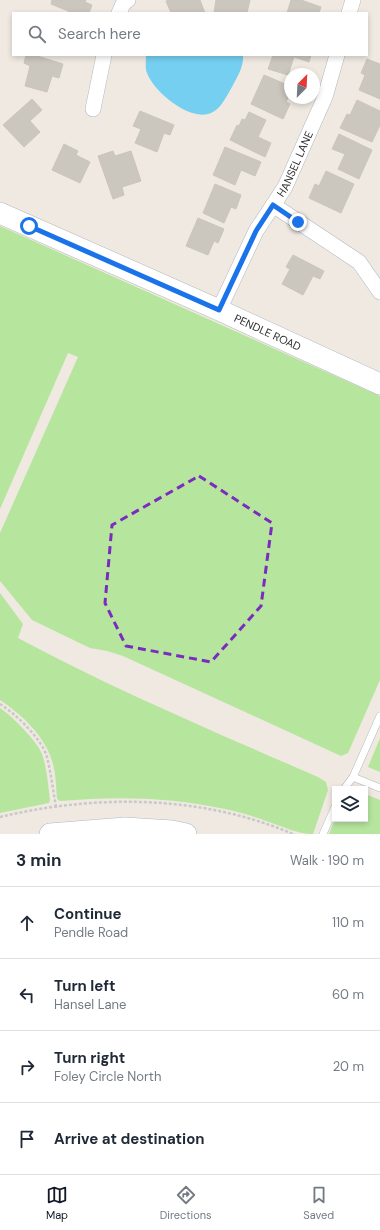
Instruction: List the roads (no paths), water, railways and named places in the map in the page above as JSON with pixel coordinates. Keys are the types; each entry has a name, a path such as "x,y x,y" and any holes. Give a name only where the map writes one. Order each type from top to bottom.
{"street":[{"path":"119,12 123,4 128,0"},
{"path":"349,12 353,0"},
{"path":"93,109 104,56"},
{"name":"HANSEL LANE","path":"219,310 256,231 285,187 325,97 337,56"},
{"path":"273,205 359,262 380,292"},
{"name":"PENDLE ROAD","path":"0,213 219,310 380,384"},
{"path":"50,834 125,828 186,834"}],"lane":[{"path":"346,786 353,777 380,716"},
{"path":"353,777 380,788"},
{"path":"323,834 332,814"}],"water":[{"path":"146,56 243,56 238,76 226,98 215,111 203,115 193,113 174,104 157,89 147,73"}]}
